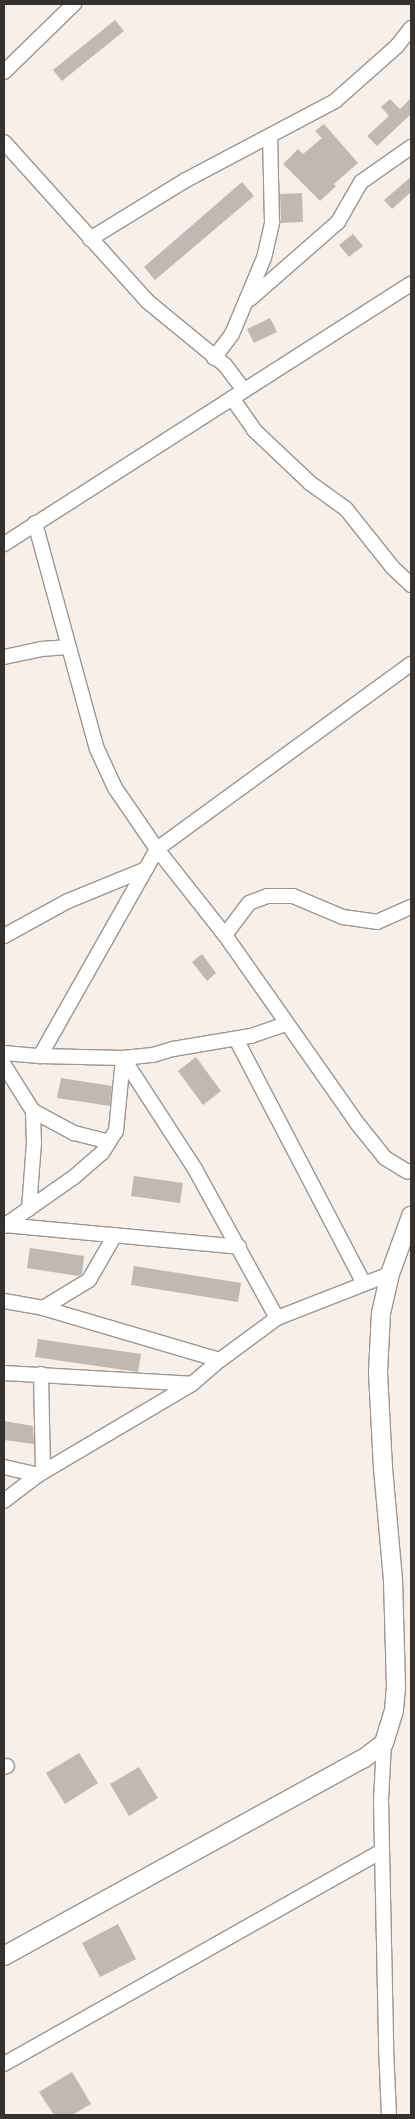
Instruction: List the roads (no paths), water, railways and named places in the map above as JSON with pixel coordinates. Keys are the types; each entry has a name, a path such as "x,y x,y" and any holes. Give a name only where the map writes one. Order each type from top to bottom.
{"street":[{"path":"4,72 74,4"},
{"path":"90,239 186,180 335,101 397,46 411,28"},
{"path":"214,358 232,334 264,258 272,222 270,137"},
{"path":"247,301 338,222 361,182 411,146"},
{"path":"5,147 147,301 214,358 225,365 244,390"},
{"path":"4,544 411,284"},
{"path":"232,398 254,430 310,484 346,509 393,568 411,585"},
{"path":"35,523 97,749 115,788 157,849 225,935 357,1123 385,1158 407,1171 411,1171"},
{"path":"4,657 40,649 68,647"},
{"path":"40,1056 157,849 411,664"},
{"path":"4,936 68,901 146,868"},
{"path":"225,935 249,903 267,896 293,896 343,917 377,922 411,907"},
{"path":"4,1053 123,1058 153,1055 172,1049 236,1039 286,1024"},
{"path":"236,1039 364,1284"},
{"path":"4,1226 74,1177 102,1153 116,1131 123,1058"},
{"path":"123,1058 195,1169 278,1318"},
{"path":"4,1065 33,1111 74,1133 109,1142"},
{"path":"29,1209 34,1143 33,1111"},
{"path":"389,2115 382,1851 384,1743 394,1710 396,1687 392,1580 378,1372 381,1312 390,1274 411,1216"},
{"path":"4,1226 239,1247"},
{"path":"43,1308 89,1280 115,1235"},
{"path":"4,1501 41,1473 192,1384 220,1360 278,1318 390,1274"},
{"path":"4,1301 43,1308 220,1360"},
{"path":"4,1373 192,1384"},
{"path":"40,1374 41,1473"},
{"path":"4,1467 41,1473"},
{"path":"4,1956 363,1759 384,1743"},
{"path":"4,2064 382,1851"}]}
